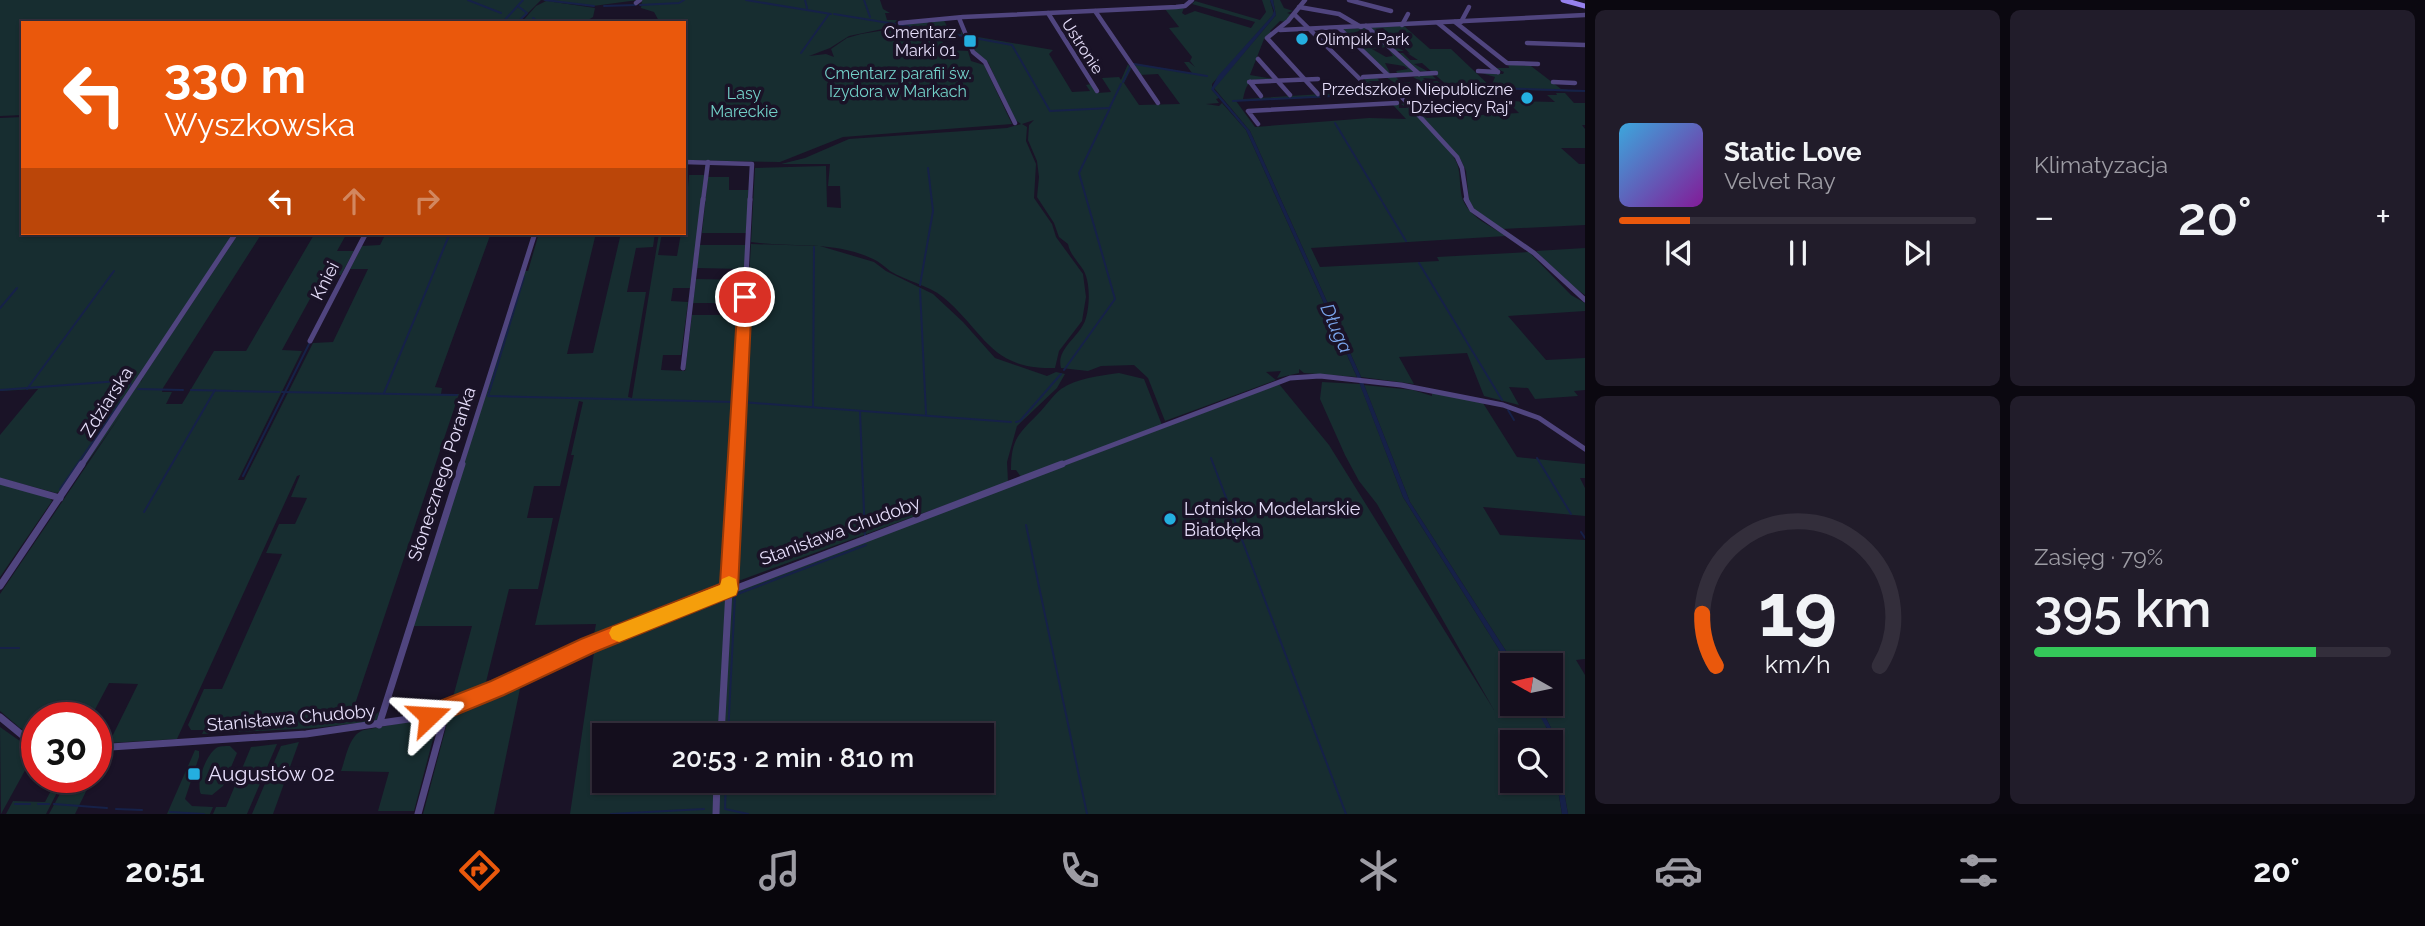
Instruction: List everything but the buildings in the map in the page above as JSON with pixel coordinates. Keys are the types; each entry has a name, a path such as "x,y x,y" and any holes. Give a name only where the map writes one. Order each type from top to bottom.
{"street":[{"path":"901,23 1180,7 1192,0"},
{"path":"1304,0 1295,15 1268,40 1318,94"},
{"path":"1349,0 1391,11"},
{"path":"1563,0 1585,6"},
{"path":"1299,7 1345,14 1419,74"},
{"path":"1458,22 1469,7"},
{"path":"1095,11 1158,103"},
{"name":"Ustronie","path":"1048,13 1097,92"},
{"path":"1402,25 1408,14"},
{"path":"1295,15 1374,93 1399,94 1457,157 1462,168 1465,198 1472,210 1532,251 1585,300"},
{"path":"1280,30 1585,15"},
{"path":"959,18 973,52 985,62 1015,123"},
{"path":"1458,22 1504,61 1538,64"},
{"path":"1438,23 1498,72 1478,71"},
{"path":"1339,28 1388,75"},
{"path":"1527,43 1585,45"},
{"path":"1258,59 1290,95"},
{"path":"1363,77 1436,73"},
{"path":"1261,96 1249,82 1318,79"},
{"path":"1553,82 1575,83"},
{"path":"1258,124 1248,111 1397,103"},
{"path":"686,162 752,164 722,723"},
{"path":"683,368 708,162"},
{"name":"Zdziarska","path":"0,586 235,235"},
{"name":"Kniei","path":"310,341 365,235"},
{"name":"Słonecznego Poranka","path":"379,726 534,235"},
{"name":"Stanisława Chudoby","path":"112,747 281,736 379,726 442,711 588,645 729,589 1281,380 1314,376 1374,382 1517,409 1546,422 1585,449"},
{"path":"0,481 60,498"},
{"path":"418,814 442,726 442,711"},
{"path":"0,717 21,734"},
{"path":"716,814 717,793"}],"green space":[{"path":"0,0 541,0 520,21 21,21 21,115 0,116"},
{"path":"542,0 638,0 593,6 547,1 595,8 593,17 586,21 523,21 536,6 546,1"},
{"path":"642,0 880,0 883,9 890,13 885,13 887,20 897,20 892,27 849,36 830,48 809,56 826,54 834,57 831,49 847,38 892,29 900,24 944,20 950,33 961,34 961,31 964,36 939,32 946,50 968,51 971,61 984,65 1012,124 843,137 780,162 686,160 686,21 659,21 654,12 641,8"},
{"path":"1262,0 1270,0 1274,14 1212,84 1219,103 1206,104 1219,106 1222,103 1246,130 1357,377 1304,373 1299,369 1299,373 1277,378 1281,371 1266,372 1276,380 1165,421 1148,378 1134,365 1101,366 1088,371 1061,368 1060,361 1065,349 1085,321 1089,301 1088,286 1085,273 1068,244 1059,237 1054,223 1037,197 1037,161 1028,140 1029,125 1034,120 1022,124 1027,127 1026,141 1036,164 1034,198 1052,224 1056,237 1083,274 1086,297 1082,321 1059,351 1055,368 1033,367 1002,356 943,297 862,254 831,247 751,242 755,168 826,166 827,207 841,208 840,186 828,186 830,164 781,164 805,158 849,139 1007,128 1021,124 1014,119 988,62 976,53 967,35 1053,50 1049,54 1072,92 1090,91 1086,85 1091,84 1097,93 1111,92 1102,78 1119,77 1121,80 1128,64 1131,69 1124,83 1139,105 1180,104 1158,74 1140,75 1131,63 1192,73 1184,62 1195,67 1190,61 1192,57 1169,28 1179,27 1165,9 1184,8 1182,13 1185,15 1195,11 1251,28 1255,22 1192,4 1195,1 1260,20 1266,12"},
{"path":"1273,0 1280,0 1284,8 1293,11 1287,13 1293,15 1286,22 1280,21 1264,39 1250,75 1274,79 1252,81 1247,86 1243,99 1371,91 1374,94 1394,94 1236,101 1255,127 1369,118 1406,119 1393,105 1399,104 1399,108 1407,108 1401,104 1406,103 1456,160 1466,207 1506,236 1311,248 1320,267 1439,261 1437,257 1529,252 1571,295 1585,303 1585,311 1508,316 1546,360 1585,358 1585,390 1574,391 1578,396 1535,399 1528,388 1509,387 1519,405 1484,396 1467,353 1399,357 1414,384 1361,377 1250,131 1214,88 1276,15"},
{"path":"1404,26 1430,49 1451,49 1491,87 1495,77 1478,72 1503,74 1504,72 1495,68 1509,68 1508,64 1531,66 1561,89 1585,92 1495,89 1405,94 1406,97 1377,92 1352,68 1364,79 1377,78 1380,81 1368,81 1388,90 1395,90 1392,86 1398,85 1386,77 1395,76 1402,83 1410,82 1409,85 1413,89 1420,89 1418,85 1425,84 1413,77 1431,74 1436,79 1423,78 1428,82 1437,81 1441,88 1450,88 1422,63 1414,64 1429,72 1419,71 1399,53 1403,53 1410,60 1418,60 1407,53 1410,54 1402,45 1394,46 1404,51 1396,51 1381,37 1384,36 1391,43 1398,42 1387,36 1391,36 1383,28 1375,29 1385,34 1378,34 1370,27"},
{"path":"1366,28 1374,35 1367,35 1362,30 1350,34 1354,38 1365,35 1363,37 1369,39 1360,39 1363,43 1382,46 1376,37 1386,47 1372,49 1386,57 1393,56 1389,50 1414,72 1398,74 1396,71 1408,69 1385,63 1390,73 1395,73 1390,74 1342,29"},
{"path":"1556,93 1565,93 1574,103 1585,103 1585,125 1582,125 1585,129 1585,148 1561,148 1579,164 1585,164 1585,225 1502,229 1475,210 1469,201 1466,171 1460,158 1415,109 1419,108 1426,118 1519,113 1507,101 1555,102 1547,95 1557,95"},
{"path":"21,117 21,235 234,235 62,491 56,493 0,478 0,435 38,389 0,391 0,118"},
{"path":"689,175 705,175 690,288 673,288 671,301 688,302 681,355 663,355 661,370 685,371 692,315 741,315 725,553 726,588 593,640 596,624 535,625 574,455 571,455 583,402 579,401 560,486 534,486 527,518 553,518 538,589 509,589 486,682 505,674 506,681 452,701 472,626 413,626 524,271 528,271 538,235 596,235 567,354 593,353 621,235 655,235 653,247 636,248 627,292 646,292 628,397 632,398 659,235 662,235 658,255 677,256 681,235 686,235"},
{"path":"708,177 729,177 729,190 749,190 746,233 702,233"},
{"path":"238,235 261,235 163,388 162,392 172,392 166,404 182,404 214,351 246,351 314,235 346,235 337,251 354,251 341,275 323,275 282,350 302,351 238,480 244,480 313,343 333,342 368,269 350,269 362,246 380,245 385,235 490,235 435,387 442,388 441,394 459,394 350,719 372,717 379,712 377,721 314,728 202,734 204,730 191,730 188,725 204,689 222,689 282,554 266,553 279,524 295,524 307,498 291,497 300,475 297,476 177,739 112,743 112,737 138,684 109,683 99,702 21,702 21,729 0,711 0,594 122,413 58,504 142,378 141,383"},
{"path":"751,244 820,246 874,262 886,271 933,294 995,358 1047,376 1056,372 1065,374 1057,388 1017,426 1007,462 1008,482 741,580 732,578"},
{"path":"700,245 746,245 744,269 697,268"},
{"path":"1585,248 1585,295 1566,282 1536,251"},
{"path":"696,279 743,280 741,303 693,303"},
{"path":"1119,373 1144,379 1162,425 1021,477 1016,470 1011,470 1012,451 1017,438 1058,392 1081,380"},
{"path":"1322,382 1360,384 1403,497 1501,653 1500,716 1541,716 1545,723 1547,730 1500,730 1500,793 1558,793 1562,814 718,814 719,793 994,793 994,723 724,723 732,591 1279,384 1329,445 1494,710 1377,504 1359,481 1320,399"},
{"path":"1364,385 1413,390 1432,396 1432,393 1483,403 1517,457 1585,464 1585,478 1580,478 1585,488 1585,516 1483,507 1500,535 1585,540 1585,659 1576,660 1585,675 1585,814 1568,814 1563,785 1563,730 1552,730 1545,716 1563,716 1563,653 1507,653 1410,502"},
{"path":"0,484 50,498 52,501 0,577"},
{"path":"722,595 726,597 719,723 592,723 592,793 714,793 713,814 570,814 595,646"},
{"path":"522,679 494,814 423,814 449,716"},
{"path":"434,717 438,720 414,811 378,811 389,772 341,771 351,741 364,730"},
{"path":"0,727 21,742 21,778 1,814"},
{"path":"299,742 273,814 252,814 281,746"},
{"path":"277,744 247,814 213,814 216,807 226,807 251,747"},
{"path":"230,746 237,753 223,786 212,795 201,794 201,776 206,761 218,747"},
{"path":"195,750 199,751 199,757 185,799 192,806 213,807 210,814 167,814"},
{"path":"50,793 57,793 46,814 6,814 13,801 45,802"},
{"path":"60,793 85,793 75,814 49,814"}],"water":[{"name":"Długa","path":"1270,0 1273,0 1276,15 1214,89 1250,131 1361,377 1410,502 1507,653 1501,653 1403,497 1357,377 1246,130 1211,89 1218,76 1274,11"},
{"path":"1540,716 1545,716 1552,730 1548,730"},
{"path":"1563,785 1568,814 1562,814 1559,793 1563,793"}],"waterway":[{"path":"468,0 501,13"},
{"path":"504,21 523,0"},
{"path":"545,0 594,6"},
{"path":"640,5 679,3 684,0"},
{"path":"746,0 831,14"},
{"path":"805,0 807,8"},
{"path":"864,0 870,17"},
{"path":"604,6 635,5"},
{"path":"519,7 527,13 519,21"},
{"path":"801,53 829,14"},
{"path":"834,14 895,24"},
{"path":"533,18 537,21"},
{"path":"900,25 963,36"},
{"path":"969,37 1012,45 1050,111 1110,108"},
{"path":"1134,64 1207,76"},
{"path":"1123,82 1130,67"},
{"path":"1110,107 1121,84"},
{"path":"1402,92 1491,88 1585,91"},
{"path":"1233,101 1372,94"},
{"path":"1064,370 1115,299 1079,173 1109,110"},
{"path":"1335,123 1382,201"},
{"path":"920,285 933,211 928,168"},
{"path":"1383,203 1406,241"},
{"path":"384,393 449,235"},
{"path":"813,407 814,247"},
{"path":"1419,263 1502,400"},
{"path":"28,388 114,271"},
{"path":"524,277 488,396 734,402"},
{"path":"0,308 17,288"},
{"path":"920,289 926,414"},
{"path":"285,392 310,342"},
{"path":"1016,422 1020,421 1061,374"},
{"path":"28,388 119,381 130,382 131,387"},
{"path":"0,390 28,388"},
{"path":"138,389 183,390"},
{"path":"191,390 215,391"},
{"path":"144,512 215,391"},
{"path":"215,391 279,392"},
{"path":"243,476 285,392"},
{"path":"285,392 457,395"},
{"path":"60,489 122,400"},
{"path":"735,580 742,402"},
{"path":"742,402 1011,422"},
{"path":"1508,410 1514,420"},
{"path":"860,412 865,536"},
{"path":"1211,458 1346,814"},
{"path":"1537,458 1571,514"},
{"path":"1026,525 1087,814"},
{"path":"1581,532 1585,538"},
{"path":"729,723 735,595 866,545"},
{"path":"0,648 19,648"},
{"path":"726,793 725,809 748,814"},
{"path":"15,804 30,804"},
{"path":"38,804 49,804"},
{"path":"54,804 107,808"},
{"path":"116,809 142,810"},
{"path":"611,814 704,809"},
{"path":"170,812 204,814"}],"slow traffic":[{"path":"619,633 729,589 729,584"}],"place":[{"name":"Olimpik Park","path":"1302,39"},
{"name":"Cmentarz Marki 01","path":"970,41"},
{"name":"Przedszkole Niepubliczne \"Dziecięcy Raj\"","path":"1527,98"},
{"name":"Lotnisko Modelarskie Białołęka","path":"1170,519"},
{"name":"Augustów 02","path":"194,774"}],"route":[{"path":"429,716 464,703 588,645 729,589 745,297"}],"park label":[{"name":"Cmentarz parafii św. Izydora w Markach","path":"898,82"},
{"name":"Lasy Mareckie","path":"744,102"}]}
